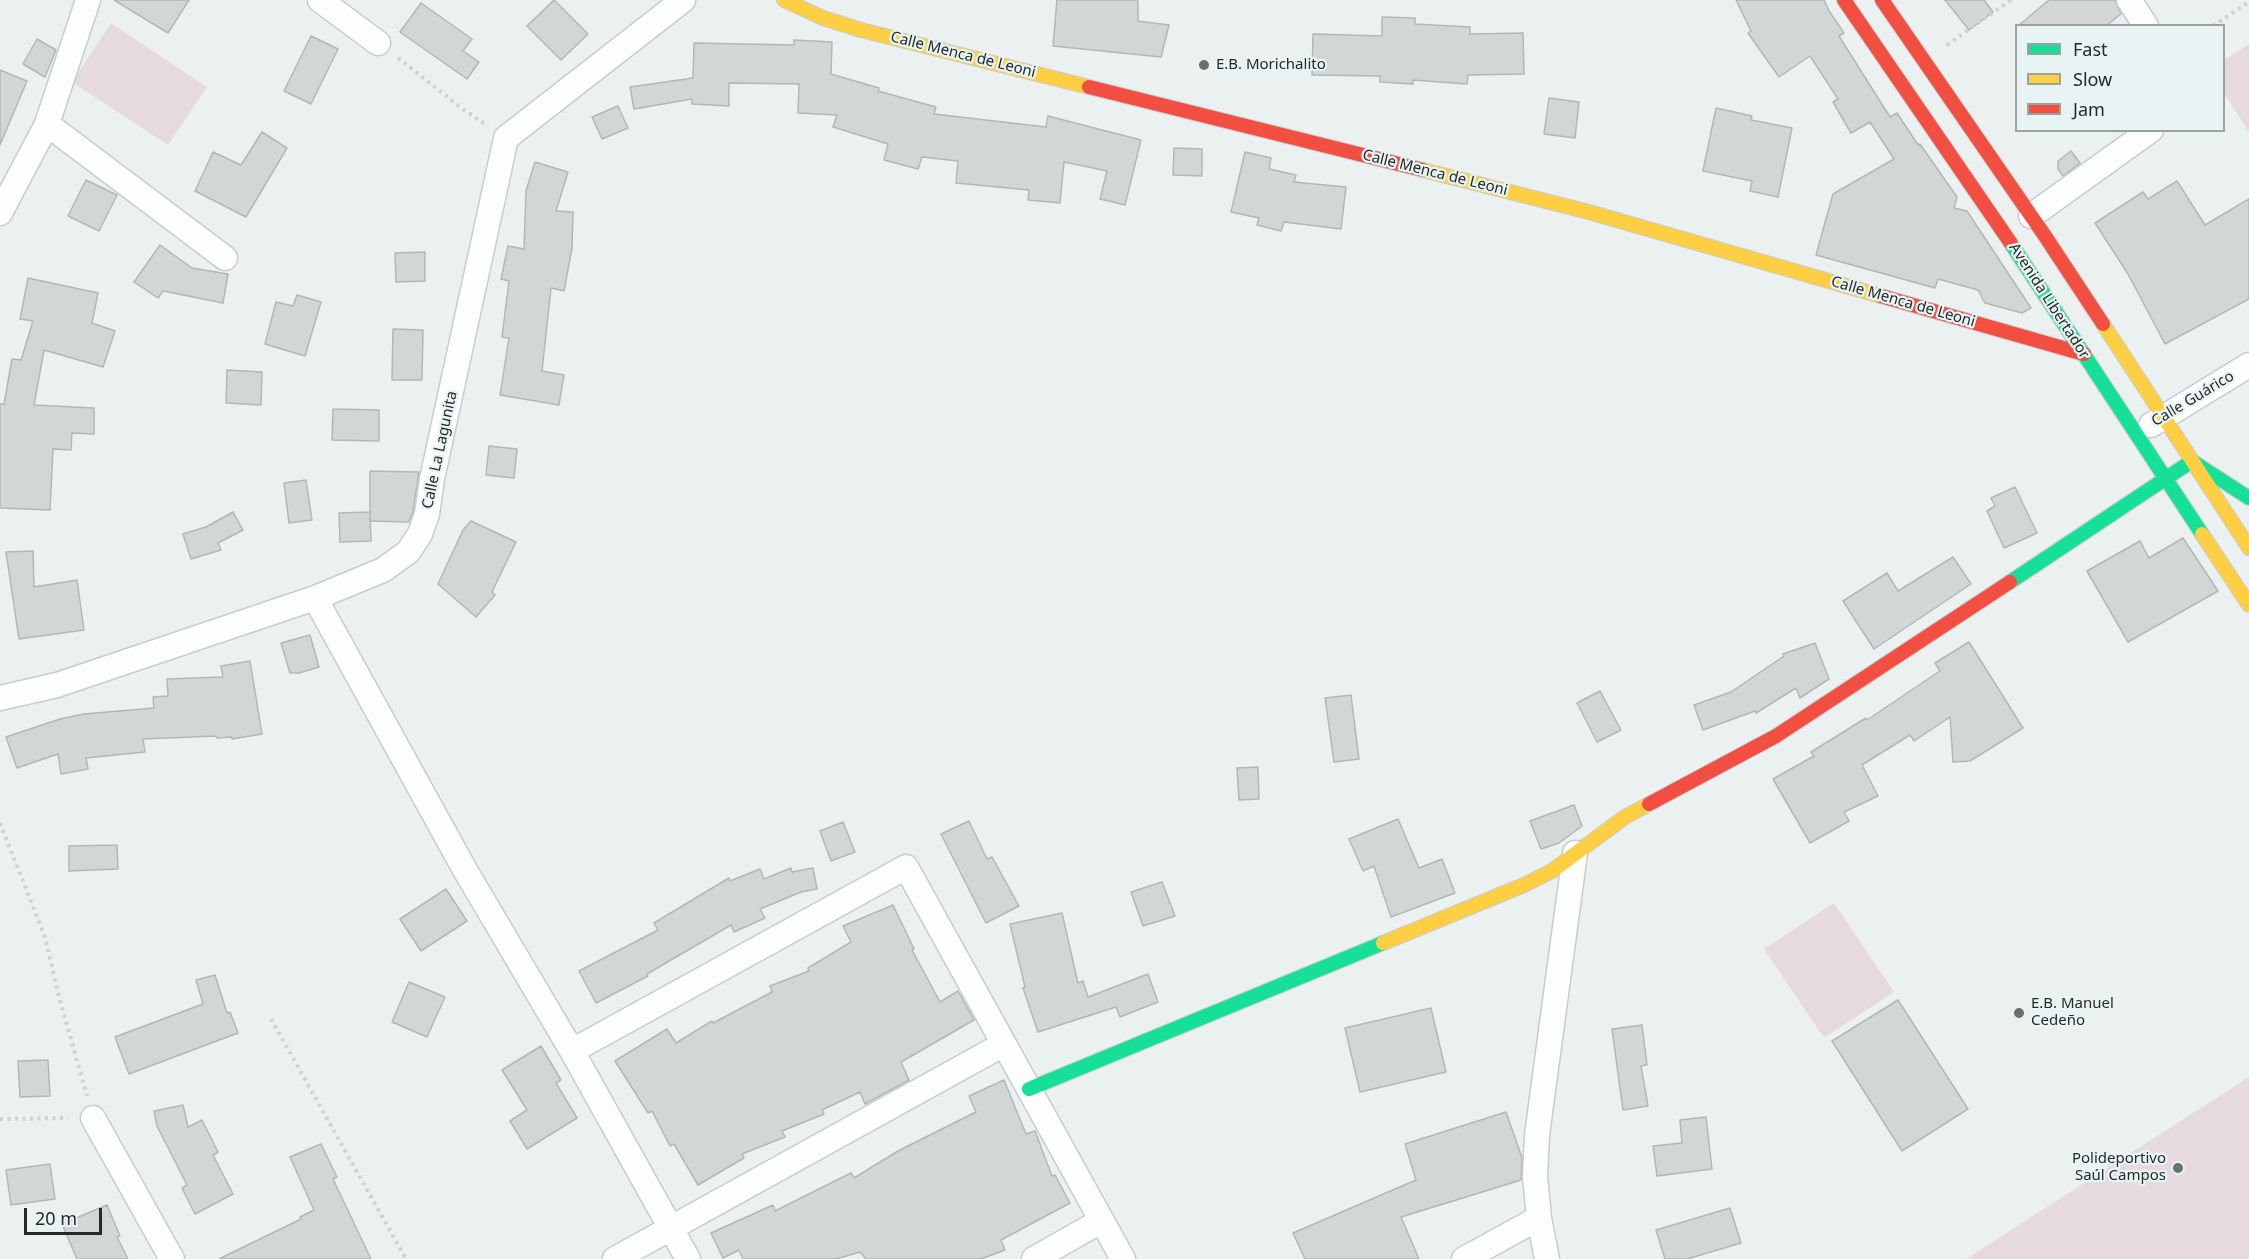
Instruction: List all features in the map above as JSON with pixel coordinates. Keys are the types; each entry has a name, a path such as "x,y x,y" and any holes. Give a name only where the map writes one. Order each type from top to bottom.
{"main road":[{"name":"Calle Menca de Leoni","path":"784,0 824,18 861,30 1589,212 2084,354"},
{"name":"Avenida Libertador","path":"1844,0 2018,253 2249,605"},
{"name":"Avenida Libertador","path":"1882,0 2031,216 2249,548"},
{"path":"1029,1089 1524,885 1552,871 1625,817 1776,736 2192,461 2249,498"}],"street":[{"path":"0,213 47,124 88,0"},
{"path":"506,138 683,0"},
{"path":"2129,0 2145,24"},
{"path":"329,2 378,43"},
{"path":"47,124 225,258"},
{"path":"2031,216 2148,132"},
{"name":"Calle La Lagunita","path":"0,698 57,685 315,598 383,570 408,552 420,534 427,514 435,467 506,138"},
{"name":"Calle Guárico","path":"2136,434 2249,365"},
{"path":"315,598 465,870 572,1051 688,1259"},
{"path":"1548,1259 1539,1218 1535,1176 1537,1135 1575,853"},
{"path":"572,1051 906,867 1123,1259"},
{"path":"615,1259 1004,1044"},
{"path":"93,1118 172,1259"},
{"path":"1464,1259 1539,1218"},
{"path":"1034,1259 1101,1221"}],"path":[{"path":"1924,61 2011,0"},
{"path":"2217,24 2249,2"},
{"path":"378,43 464,110 506,138"},
{"path":"0,823 45,937 59,997 93,1118 0,1119"},
{"path":"271,1018 406,1259"}],"shaded area":[{"path":"111,23 207,87 168,145 72,82"},
{"path":"2249,44 2249,131 2225,95 2225,59"},
{"path":"1834,903 1894,992 1824,1038 1764,949"},
{"name":"Polideportivo Saúl Campos","path":"2249,1077 2249,1259 1966,1259"}],"building":[{"path":"114,0 189,0 168,33"},
{"path":"554,0 588,34 561,60 527,26"},
{"path":"1057,0 1138,0 1138,21 1169,25 1161,57 1053,46"},
{"path":"1736,0 1824,0 1844,33 1839,36 1890,117 1897,113 1918,145 1920,144 1957,197 1954,208 1967,211 2031,308 2022,313 1985,303 1978,290 1938,279 1935,288 1816,255 1833,194 1894,159 1870,122 1851,133 1833,102 1838,99 1810,56 1779,77 1748,33 1751,31"},
{"path":"1945,0 1984,0 1993,12 1969,30"},
{"path":"2049,0 2115,0 2121,14 2108,24 2020,24"},
{"path":"421,3 472,39 463,51 479,62 467,79 400,32"},
{"path":"1382,17 1415,18 1415,24 1470,27 1470,34 1523,33 1524,74 1468,75 1467,84 1413,80 1413,84 1380,82 1380,76 1312,75 1313,34 1382,36"},
{"path":"311,36 338,49 311,104 284,91"},
{"path":"37,39 56,50 45,77 23,64"},
{"path":"794,40 832,42 831,74 879,88 878,91 936,107 934,114 1046,127 1048,116 1141,140 1125,205 1100,199 1107,171 1064,162 1060,203 1028,200 1029,190 956,183 958,161 922,157 918,169 884,160 888,144 833,127 837,115 798,113 799,84 729,83 729,106 692,104 692,99 634,109 630,87 693,78 694,43 794,45"},
{"path":"0,70 27,81 0,145"},
{"path":"1549,98 1579,102 1575,138 1544,134"},
{"path":"618,106 628,128 602,139 592,117"},
{"path":"1716,108 1752,116 1751,120 1792,128 1778,197 1750,191 1752,181 1703,171"},
{"path":"262,132 287,148 246,217 195,191 213,152 241,165"},
{"path":"1174,148 1202,149 1202,176 1173,175"},
{"path":"2071,151 2080,163 2063,176 2058,169 2058,161"},
{"path":"1245,152 1271,158 1269,169 1296,175 1294,182 1346,187 1341,229 1284,222 1281,231 1257,225 1259,218 1231,212"},
{"path":"535,162 568,172 556,211 573,212 572,248 564,291 551,288 542,371 564,375 559,405 500,395 509,338 502,337 509,281 501,279 508,246 524,249 526,191"},
{"path":"86,180 117,195 99,231 68,216"},
{"path":"2177,181 2205,225 2249,199 2249,299 2165,344 2128,274 2095,223 2143,192 2148,199"},
{"path":"160,245 192,268 228,274 223,303 163,291 158,298 134,282"},
{"path":"425,252 425,281 396,282 395,253"},
{"path":"28,278 98,293 92,323 115,331 103,367 44,350 34,405 94,408 94,434 72,433 71,450 53,449 50,510 0,508 0,404 4,404 12,359 21,360 33,321 20,319"},
{"path":"297,295 321,302 305,356 265,344 276,302 293,306"},
{"path":"393,329 423,330 422,380 392,380"},
{"path":"227,370 262,372 261,405 226,403"},
{"path":"333,409 379,410 379,441 332,440"},
{"path":"489,446 517,449 514,478 486,475"},
{"path":"370,471 419,472 409,522 370,521"},
{"path":"306,480 312,520 289,523 284,483"},
{"path":"2015,487 2037,533 2004,548 1987,511 1995,506 1991,498"},
{"path":"233,512 243,530 218,543 221,550 191,559 183,534 206,527"},
{"path":"370,512 371,541 340,542 339,513"},
{"path":"471,521 516,542 492,592 495,595 476,617 438,584 463,530"},
{"path":"2183,538 2218,591 2128,642 2087,571 2140,541 2149,558"},
{"path":"33,551 34,587 77,580 84,630 19,639 6,552"},
{"path":"1953,557 1971,584 1874,649 1843,601 1887,573 1898,591"},
{"path":"310,635 319,667 299,673 290,673 281,643"},
{"path":"1969,642 2023,728 1970,761 1953,762 1950,717 1914,741 1910,735 1862,765 1878,796 1844,812 1849,821 1810,843 1773,779 1814,756 1811,752 1866,718 1867,720 1940,671 1935,663"},
{"path":"1815,643 1829,679 1800,698 1796,688 1756,713 1755,711 1703,730 1694,705 1731,692 1784,656 1783,654"},
{"path":"250,661 262,734 232,739 232,737 217,738 216,736 143,739 145,752 86,758 88,769 61,774 58,754 17,768 6,737 60,719 84,714 154,708 153,697 168,696 167,679 223,677 221,666"},
{"path":"1600,691 1621,730 1597,742 1577,703"},
{"path":"1351,695 1359,759 1334,762 1325,698"},
{"path":"1258,767 1259,799 1239,800 1237,768"},
{"path":"1574,805 1582,826 1559,843 1541,849 1530,821"},
{"path":"1398,819 1419,868 1442,859 1455,893 1391,917 1374,866 1363,871 1349,839"},
{"path":"969,821 987,859 992,857 1019,906 986,923 941,834"},
{"path":"843,822 855,852 831,861 820,831"},
{"path":"117,845 118,869 69,871 69,846"},
{"path":"791,868 792,872 813,868 817,889 801,892 760,909 765,918 734,932 731,925 647,974 648,976 596,1003 579,971 658,930 654,923 729,878 730,881 760,869 764,879"},
{"path":"1162,882 1175,916 1143,926 1131,892"},
{"path":"446,889 467,921 421,951 400,919"},
{"path":"893,905 914,949 912,950 940,1002 958,991 974,1020 901,1062 909,1080 865,1104 860,1092 822,1110 824,1114 782,1131 785,1137 742,1154 744,1158 698,1185 674,1144 670,1146 652,1111 648,1113 615,1061 667,1029 676,1043 712,1021 713,1023 772,992 770,986 809,971 808,968 851,942 843,926"},
{"path":"1062,913 1078,983 1083,981 1088,997 1148,974 1158,1002 1120,1017 1116,1007 1038,1032 1023,988 1025,987 1010,924"},
{"path":"215,975 227,1013 230,1012 238,1033 129,1074 115,1037 203,1004 196,980"},
{"path":"409,982 445,997 427,1037 392,1022"},
{"path":"1898,1000 1968,1109 1902,1151 1832,1041"},
{"path":"1431,1008 1446,1072 1360,1092 1345,1028"},
{"path":"1642,1025 1647,1065 1641,1066 1648,1106 1623,1110 1612,1029"},
{"path":"541,1046 561,1080 556,1083 577,1118 527,1149 510,1121 527,1110 502,1070"},
{"path":"48,1060 50,1096 20,1097 18,1061"},
{"path":"1004,1080 1026,1134 1035,1131 1052,1176 1055,1175 1070,1203 1001,1240 1005,1250 981,1259 866,1259 860,1252 836,1259 743,1259 739,1250 723,1258 711,1233 773,1205 775,1211 851,1173 854,1178 898,1151 976,1112 969,1096"},
{"path":"183,1105 188,1127 202,1120 218,1152 213,1155 233,1194 195,1214 182,1188 187,1185 157,1126 154,1111"},
{"path":"1506,1112 1522,1158 1521,1180 1401,1217 1419,1259 1305,1259 1293,1233 1416,1180 1405,1144"},
{"path":"1706,1117 1712,1169 1657,1176 1653,1146 1682,1143 1680,1120"},
{"path":"321,1144 337,1177 333,1179 371,1259 219,1259 301,1219 300,1217 314,1210 290,1157"},
{"path":"50,1164 55,1199 11,1205 6,1170"},
{"path":"107,1205 120,1236 117,1237 128,1259 77,1259 62,1224"},
{"path":"1730,1208 1741,1243 1687,1259 1665,1259 1656,1230"}],"traffic: fast":[{"path":"2010,242 2202,534"},
{"path":"2010,582 2192,461 2249,498"},
{"path":"1029,1089 1383,943"}],"traffic: slow":[{"path":"784,0 823,18 861,30 1089,87"},
{"path":"1423,170 1589,212 1881,296"},
{"path":"2103,324 2249,548"},
{"path":"2202,534 2249,605"},
{"path":"1383,943 1524,885 1552,871 1625,817 1649,804"}],"traffic: jam":[{"path":"1844,0 2010,242"},
{"path":"1882,0 2103,324"},
{"path":"1089,87 1423,170"},
{"path":"1881,296 2084,354"},
{"path":"1649,804 1776,736 2010,582"}],"place":[{"name":"E.B. Morichalito","path":"1204,65"},
{"name":"E.B. Manuel Cedeño","path":"2019,1013"},
{"name":"Polideportivo Saúl Campos","path":"2178,1168"}]}
